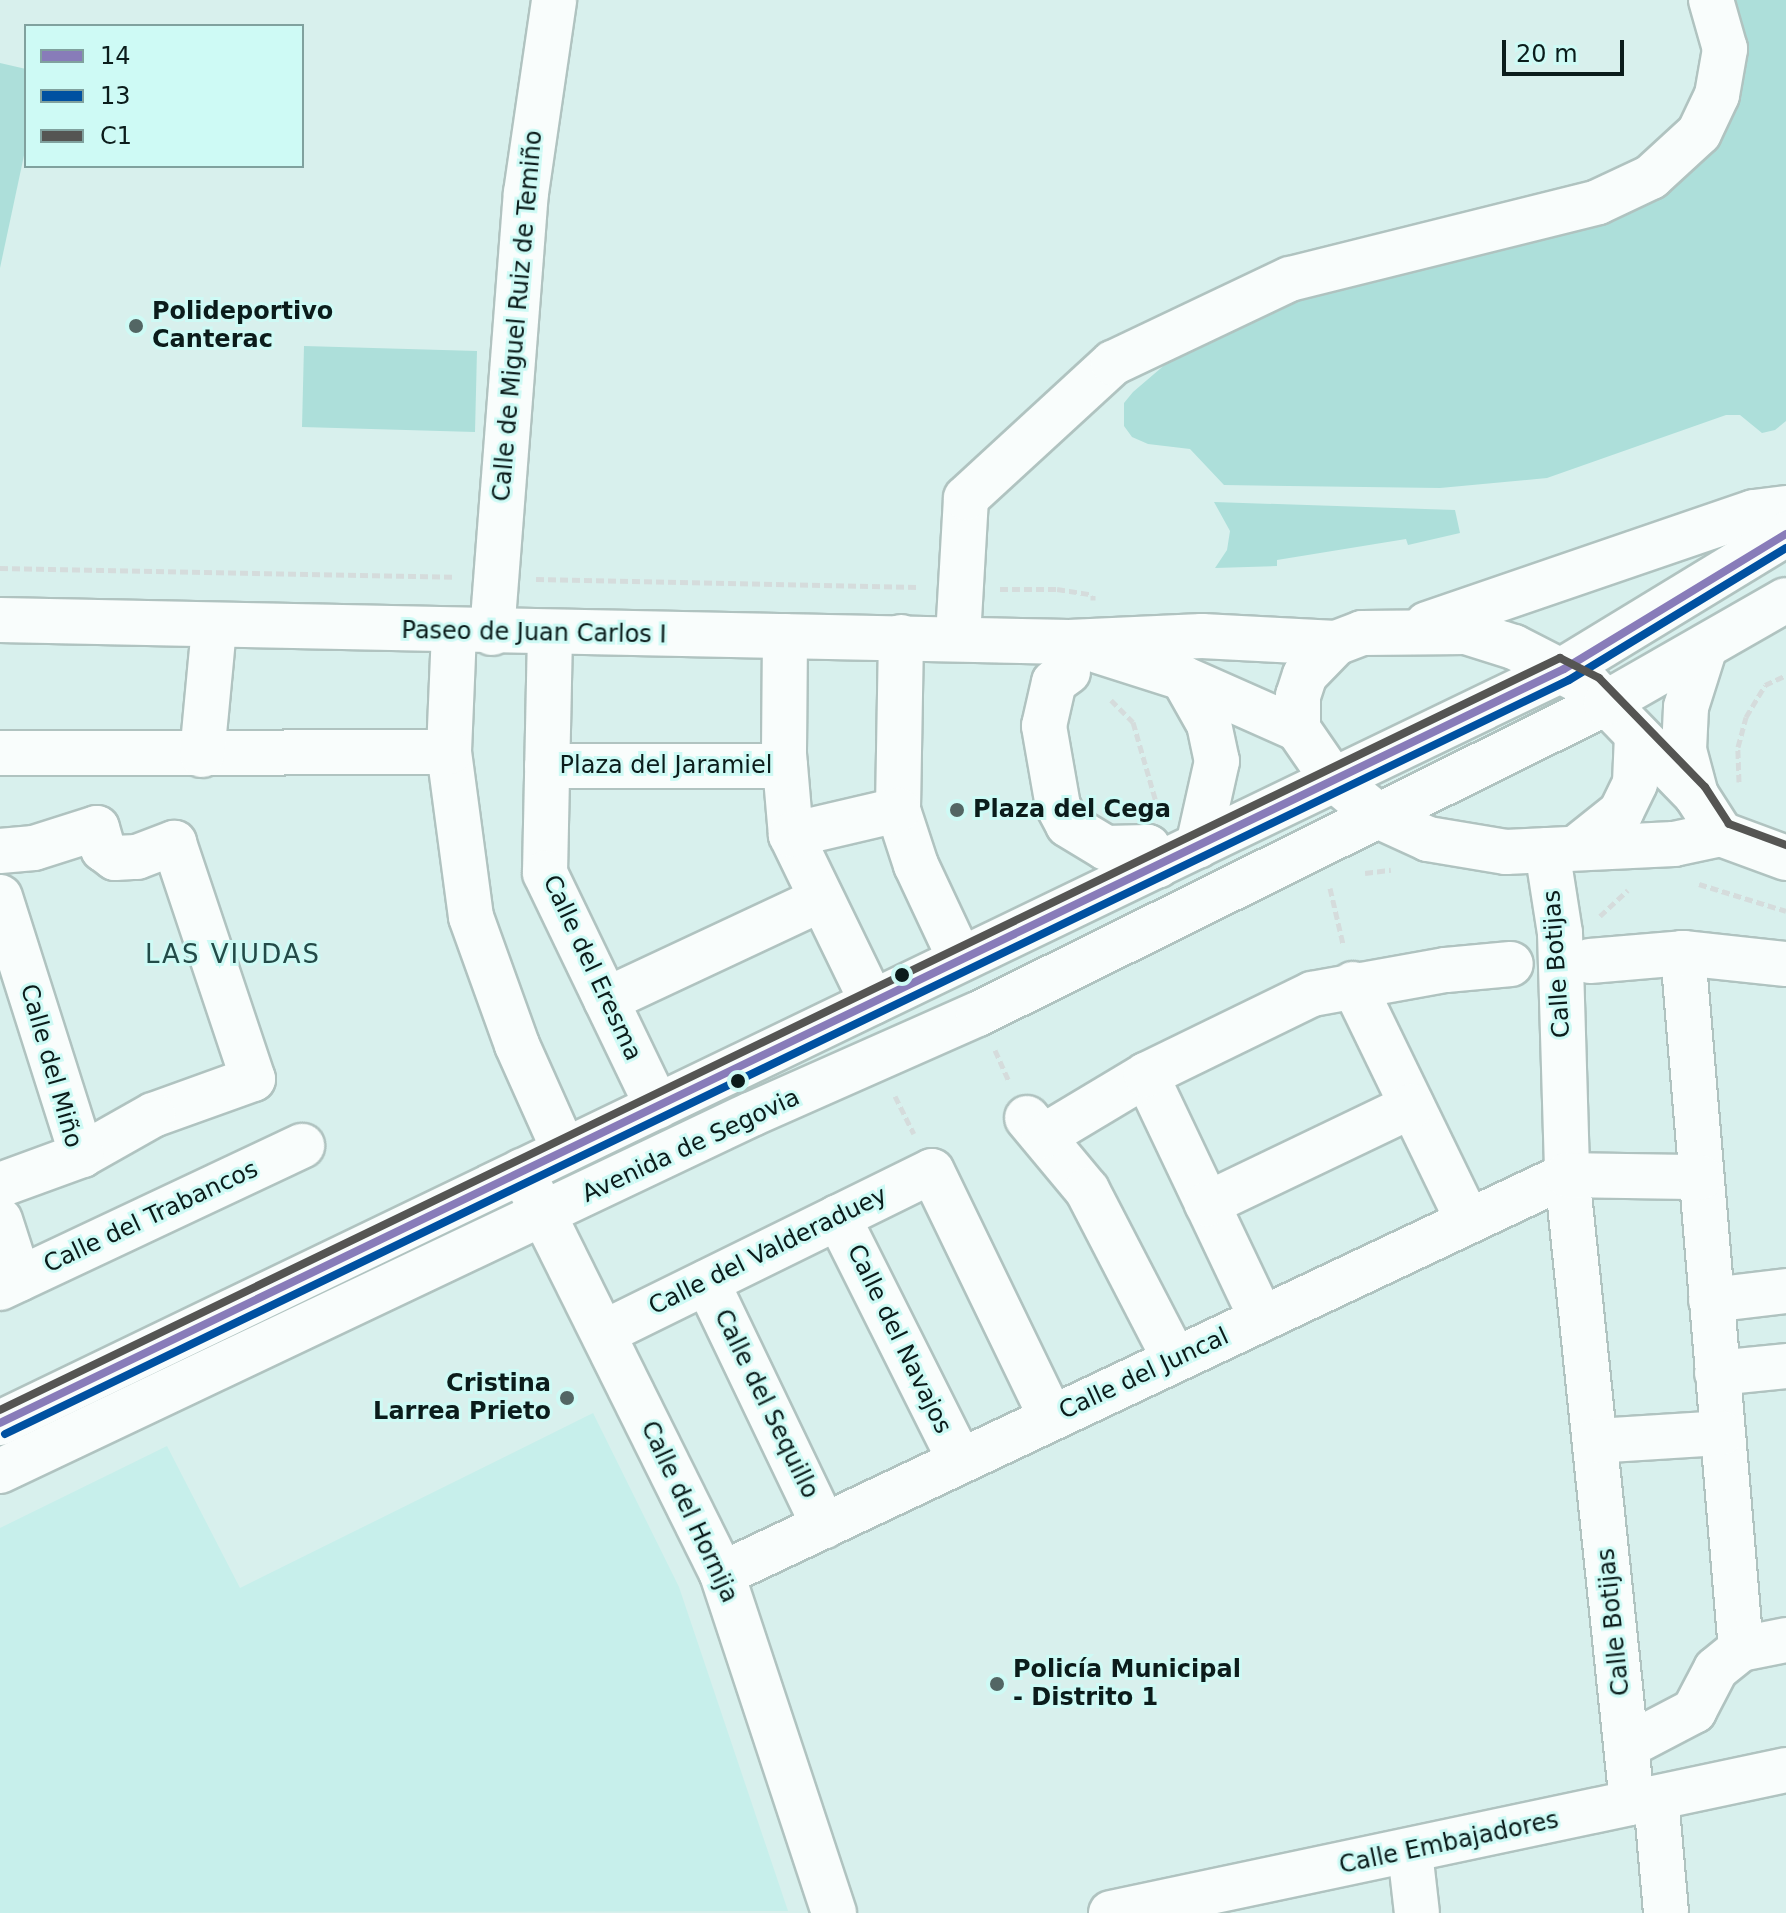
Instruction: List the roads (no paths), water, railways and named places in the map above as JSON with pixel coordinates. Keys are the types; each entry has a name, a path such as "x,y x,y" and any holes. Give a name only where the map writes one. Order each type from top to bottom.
{"street":[{"name":"Calle de Miguel Ruiz de Temiño","path":"554,0 526,193 473,632 449,752 471,917 517,1045 564,1150"},
{"path":"958,637 966,498 1113,363 1290,279 1598,202 1651,177 1699,133 1717,95 1725,49 1711,0"},
{"path":"1409,630 1685,540 1754,512 1786,508"},
{"name":"Avenida de Segovia","path":"0,1423 1158,866 1331,777 1564,669 1786,534"},
{"name":"Avenida de Segovia","path":"0,1471 752,1114 878,1062 978,1014 1606,703 1786,600"},
{"name":"Paseo de Juan Carlos I","path":"0,620 550,634 958,637 1183,678 1298,729"},
{"path":"202,755 214,627"},
{"name":"Paseo de Juan Carlos I","path":"1068,657 1202,636 1336,643 1362,633 1409,630 1466,632 1564,669 1606,703 1696,795 1721,834"},
{"name":"Calle del Eresma","path":"550,634 545,873 657,1106"},
{"name":"Plaza del Jaramiel","path":"785,636 785,766 791,835 819,900 872,1002"},
{"path":"901,637 898,810 916,865 960,959"},
{"path":"1336,643 1305,675 1298,696 1298,729 1331,777 1380,817 1428,839 1506,852 1674,844 1721,834 1786,858"},
{"path":"1696,795 1684,750 1686,707 1705,647"},
{"path":"1068,657 1054,682 1044,726 1058,806 1068,825 1106,848 1148,847 1158,866"},
{"path":"1183,678 1209,724 1217,761 1198,846"},
{"path":"1563,847 1626,803 1635,783 1637,735"},
{"path":"0,753 202,755 449,752"},
{"name":"Plaza del Jaramiel","path":"547,766 785,766"},
{"path":"791,835 898,810"},
{"path":"0,851 34,848 97,828 103,849 115,858 137,857 174,843 253,1079 153,1115 82,1155"},
{"name":"Calle Botijas","path":"1563,847 1560,933 1567,1175 1627,1746 1644,1800 1666,1913"},
{"name":"Calle del Miño","path":"0,897 82,1155 0,1185"},
{"path":"606,1000 819,900"},
{"path":"1590,961 1683,953 1785,971"},
{"path":"1683,953 1741,1649"},
{"path":"1174,1358 1087,1190 1036,1127 1312,994 1353,984 1511,964"},
{"path":"1353,984 1468,1221"},
{"path":"1146,1075 1262,1319"},
{"path":"1207,1204 1412,1106"},
{"name":"Calle del Trabancos","path":"10,1284 302,1146"},
{"name":"Calle del Hornija","path":"522,1171 605,1332 722,1574 834,1913"},
{"name":"Calle del Valderaduey","path":"605,1332 932,1171 1051,1417"},
{"path":"1567,1175 1701,1177"},
{"name":"Calle del Juncal","path":"722,1574 1567,1175"},
{"name":"Calle del Navajos","path":"838,1217 960,1461"},
{"path":"0,1220 10,1284"},
{"name":"Calle del Sequillo","path":"707,1282 824,1526"},
{"path":"1711,1300 1786,1291"},
{"path":"1717,1373 1786,1366"},
{"path":"1595,1441 1722,1433"},
{"path":"1627,1746 1694,1711 1716,1669 1741,1649 1786,1640"},
{"name":"Calle Embajadores","path":"1111,1913 1786,1770"},
{"path":"1410,1852 1417,1913"}],"place":[{"name":"Polideportivo Canterac","path":"136,326"},
{"name":"Plaza del Cega","path":"957,810"},
{"name":"Cristina Larrea Prieto","path":"567,1398"},
{"name":"Policía Municipal - Distrito 1","path":"997,1684"}],"district":[{"name":"LAS VIUDAS","path":"233,955"}]}
